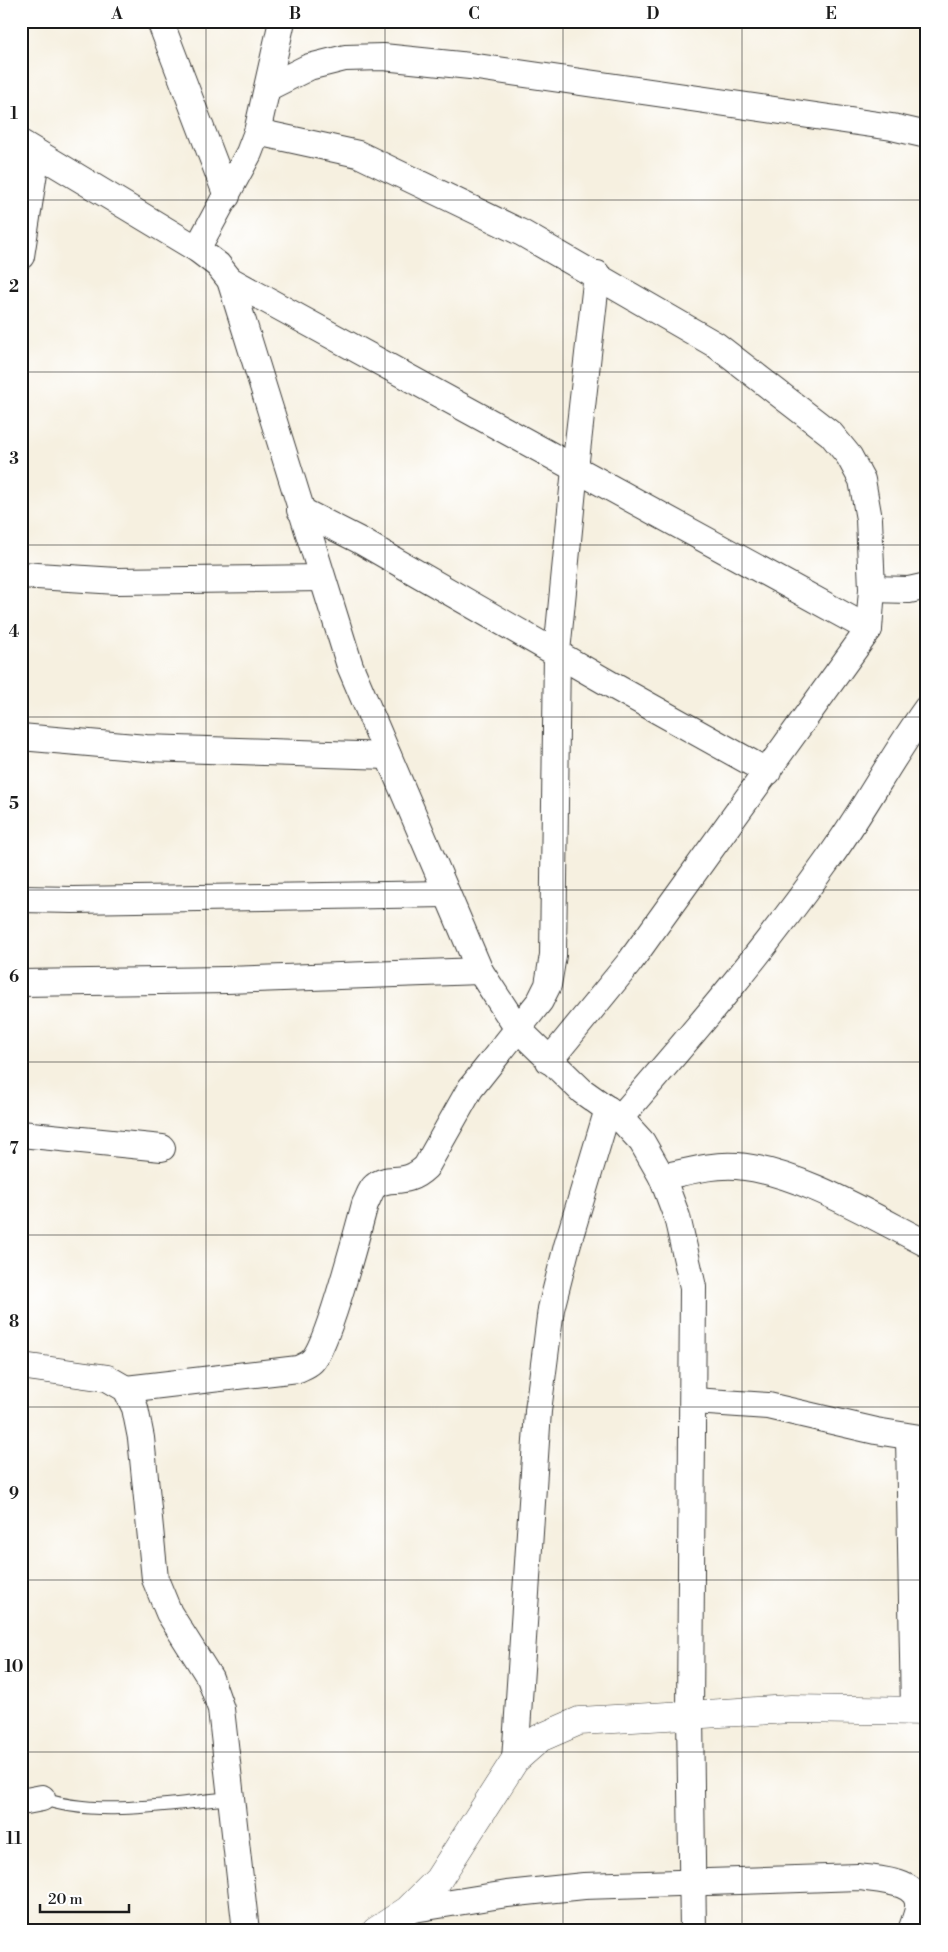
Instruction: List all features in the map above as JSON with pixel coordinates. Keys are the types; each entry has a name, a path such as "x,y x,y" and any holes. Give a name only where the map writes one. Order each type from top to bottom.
{"street":[{"path":"160,21 227,196"},
{"path":"197,249 227,196 257,132 269,87 282,21"},
{"path":"269,87 309,67 345,58 383,58 470,66 892,128 927,135"},
{"path":"257,132 358,154 522,233 597,274 716,345 831,434 849,456 862,480 869,519 872,589 869,629 629,963 549,1061"},
{"path":"21,256 29,148 197,249 218,265 230,280 350,666 480,971 518,1029 582,1091 614,1113 642,1142 662,1177 677,1218 693,1287 694,1401 690,1715 693,1931"},
{"path":"126,1389 298,1369 311,1362 319,1351 327,1329 365,1204 374,1187 386,1181 403,1181 416,1177 426,1167 470,1089 540,1001 548,985 553,955 557,652 597,274"},
{"path":"230,280 869,629"},
{"path":"300,510 359,540 768,772"},
{"path":"21,574 116,581 322,578"},
{"path":"872,589 909,590 927,586"},
{"path":"515,1760 538,1412 550,1309 567,1246 614,1113 704,1021 800,899 827,862 904,740 927,708"},
{"path":"21,737 146,748 388,756"},
{"path":"21,899 73,900 447,894"},
{"path":"21,983 228,980 480,971"},
{"path":"21,1134 162,1148"},
{"path":"662,1177 709,1167 735,1166 760,1169 830,1194 927,1244"},
{"path":"21,1366 107,1378 126,1389 135,1408 141,1438 155,1579 169,1614 210,1678 221,1709 246,1931"},
{"path":"390,1924 438,1880 515,1760 540,1738 579,1721 791,1709 920,1711 918,1439 768,1406 694,1401"},
{"path":"390,1924 550,1889 859,1877 886,1881 910,1888 917,1896 918,1908 911,1931"}],"lane":[{"path":"28,1797 78,1807 103,1809 232,1798"}]}
